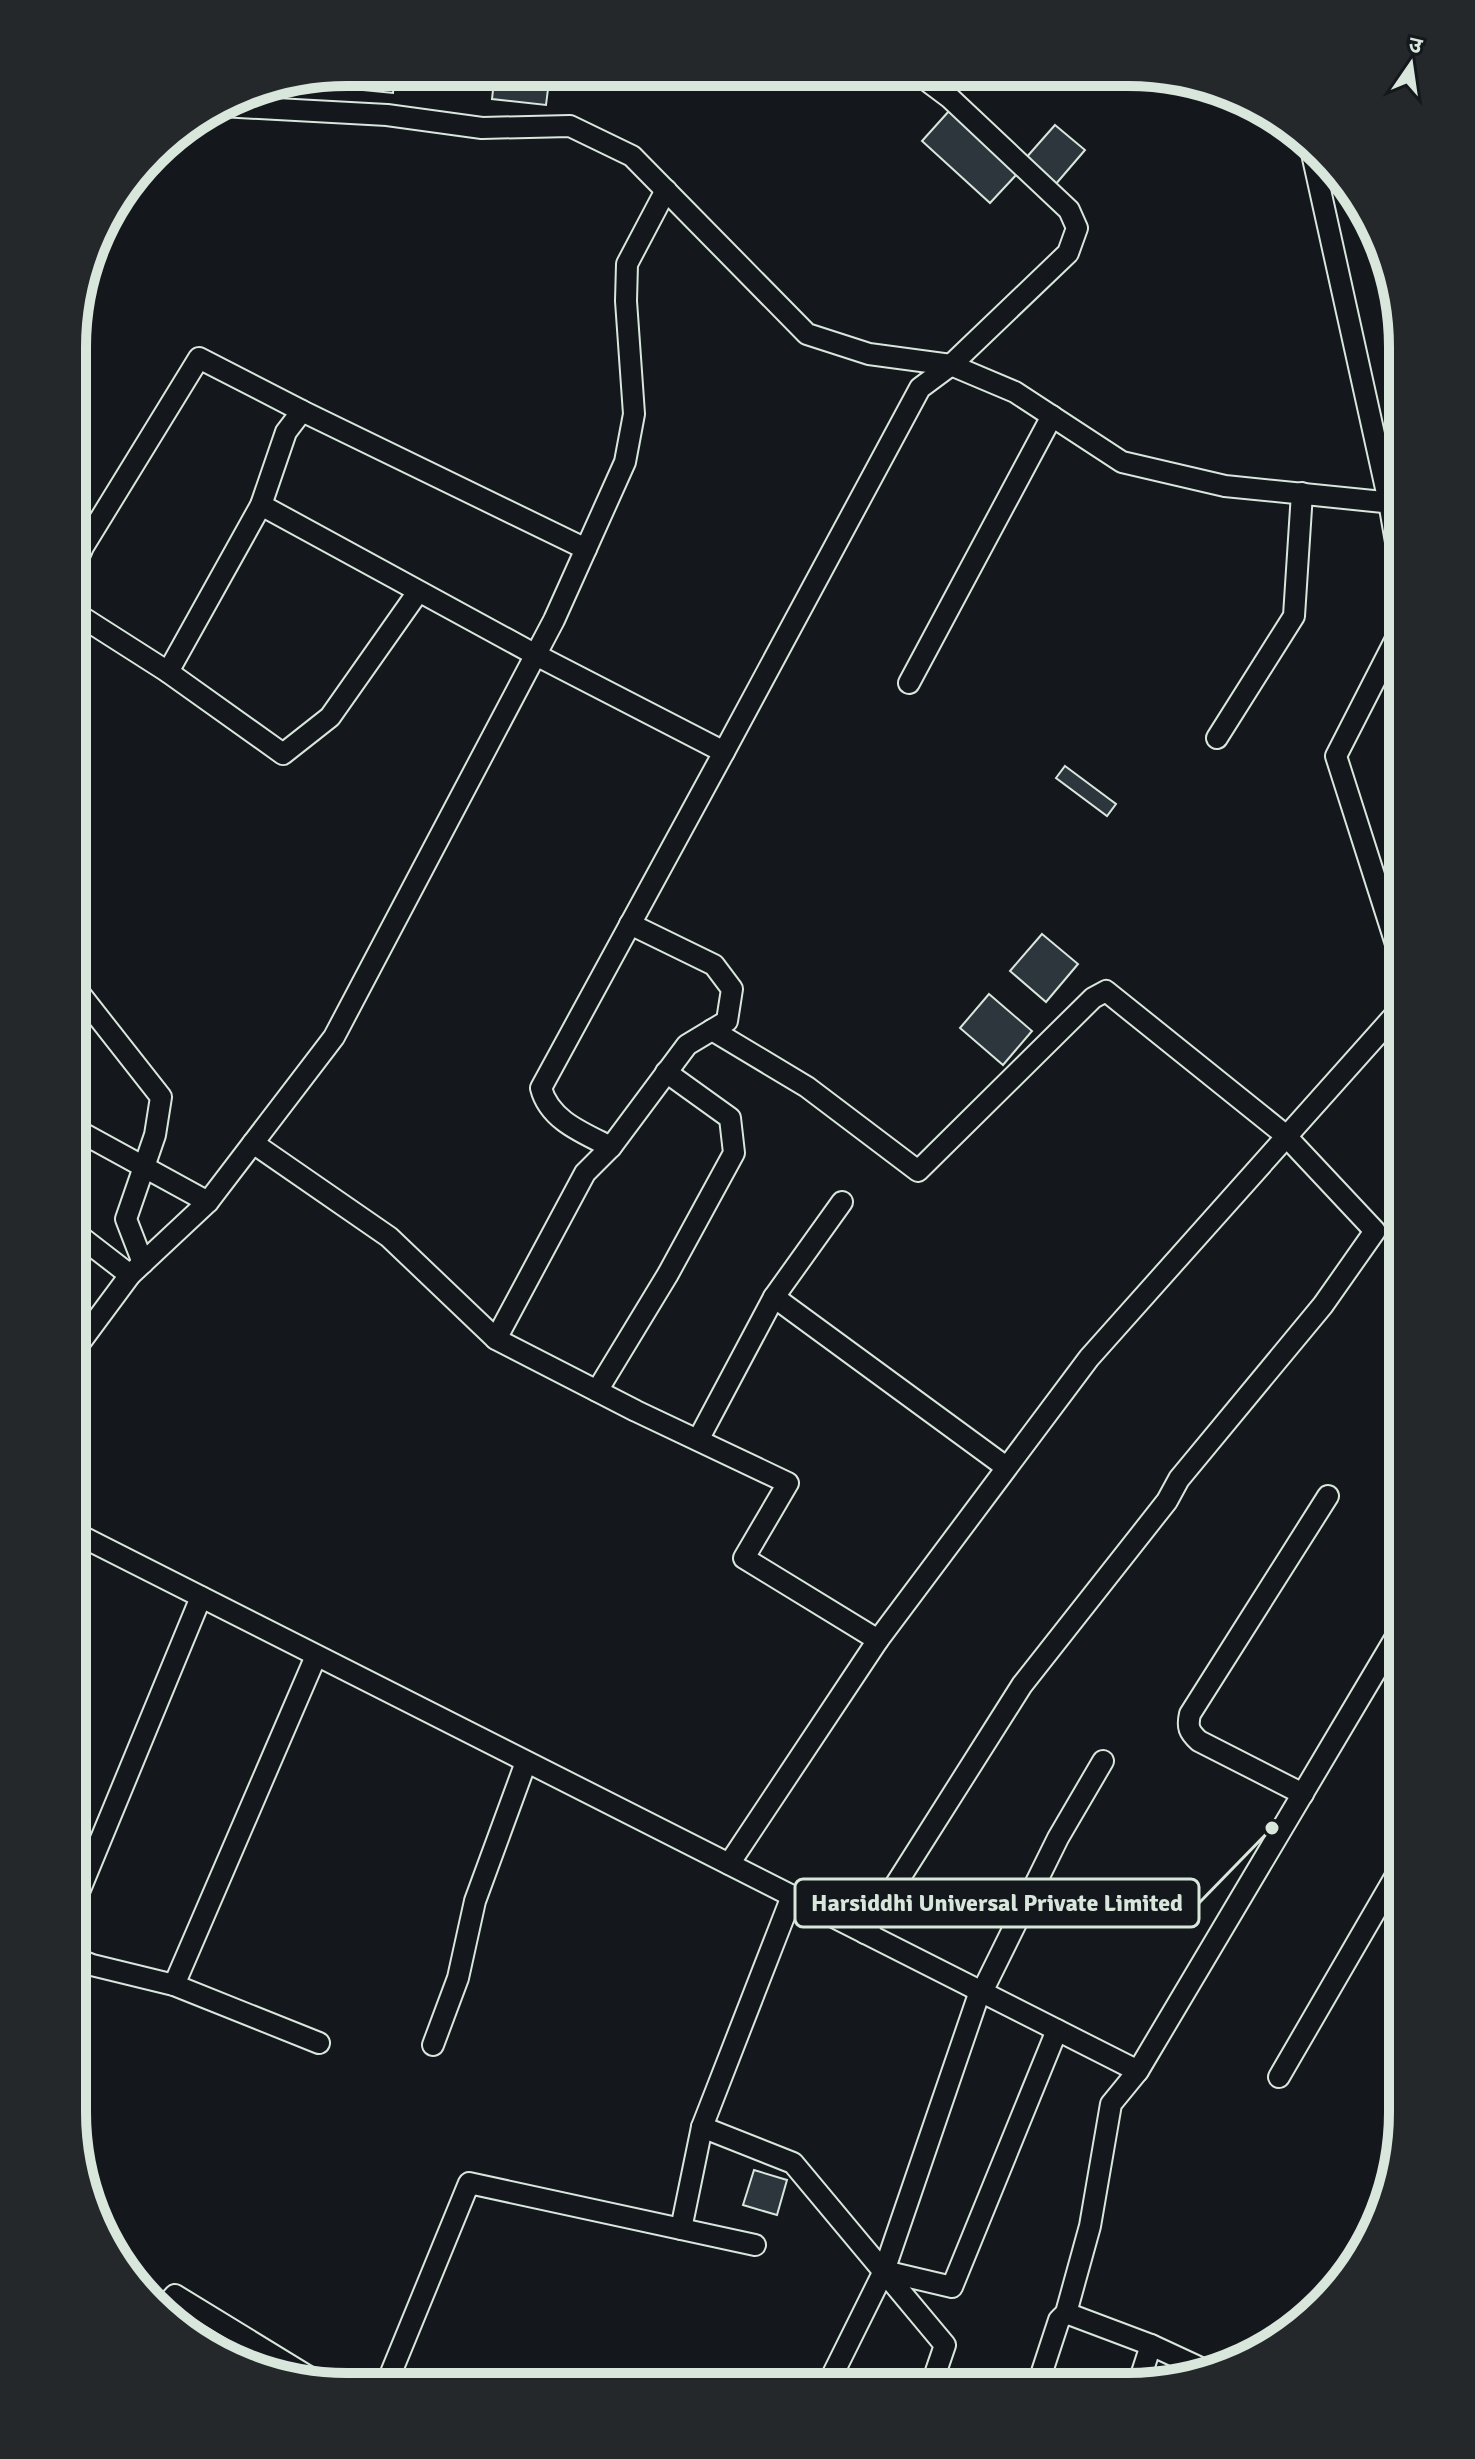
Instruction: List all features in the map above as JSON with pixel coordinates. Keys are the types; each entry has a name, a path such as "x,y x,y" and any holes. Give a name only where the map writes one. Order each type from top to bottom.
{"street":[{"path":"611,1147 576,1130 546,1105 541,1088 920,388 951,365 1068,253 1077,228 1069,210 934,86"},
{"path":"245,107 387,115 482,128 570,126 632,156 807,334 869,354 951,365 1015,392 1122,462 1225,486 1389,502"},
{"path":"1315,164 1389,474"},
{"path":"86,1335 137,1269 208,1202 334,1037 536,655 625,462 634,414 626,301 627,264 666,190"},
{"path":"86,542 199,358 586,549"},
{"path":"168,672 261,505 286,432 302,411"},
{"path":"909,683 1052,416"},
{"path":"1217,738 1294,616 1302,493"},
{"path":"261,505 536,655 724,752"},
{"path":"86,620 168,672 283,754 330,717 418,592"},
{"path":"1389,653 1336,756 1389,921"},
{"path":"496,1339 585,1173 611,1147 687,1045 727,1021 732,989 714,965 630,924"},
{"path":"712,1030 807,1087 918,1171 1093,998 1106,991 1287,1136 1375,1231 1323,1305 1179,1479 1167,1501 1022,1685 865,1933"},
{"path":"86,1002 161,1097 155,1135 126,1219 137,1269"},
{"path":"729,1864 878,1640 1089,1358 1389,1022"},
{"path":"597,1391 668,1274 734,1153 730,1118 666,1072"},
{"path":"86,1135 208,1202"},
{"path":"253,1143 389,1237 496,1339 788,1483 744,1558 878,1640"},
{"path":"698,1440 774,1297 842,1202"},
{"path":"86,1239 137,1269"},
{"path":"774,1297 1006,1467"},
{"path":"1303,1794 1199,1741 1188,1725 1197,1703 1328,1496"},
{"path":"86,1539 1138,2071"},
{"path":"86,1875 201,1597"},
{"path":"1042,2373 1059,2320 1066,2313 1090,2226 1111,2104 1138,2071 1388,1650"},
{"path":"174,1985 316,1656"},
{"path":"833,2373 884,2271 981,1992 1058,1838 1103,1761"},
{"path":"433,2045 458,1978 475,1901 526,1762"},
{"path":"1279,2077 1388,1889"},
{"path":"681,2229 702,2127 792,1896"},
{"path":"86,1963 174,1985 319,2043"},
{"path":"884,2271 952,2287 1057,2030"},
{"path":"702,2127 793,2163 945,2345 935,2373"},
{"path":"391,2373 469,2183 755,2245"},
{"path":"168,2302 175,2295 292,2367"},
{"path":"1066,2313 1193,2364"},
{"path":"1142,2372 1151,2345"}],"building":[{"path":"347,86 394,86 393,93 333,87"},
{"path":"493,86 548,86 546,105 492,99"},
{"path":"949,111 1017,174 990,203 922,141"},
{"path":"1055,125 1085,150 1055,185 1025,159"},
{"path":"1065,766 1116,804 1107,816 1056,778"},
{"path":"1042,934 1078,964 1046,1002 1010,971"},
{"path":"989,994 1032,1031 1003,1065 960,1028"},
{"path":"754,2170 787,2180 777,2215 743,2205"}],"place":[{"name":"Harsiddhi Universal Private Limited","path":"1272,1828"}]}
